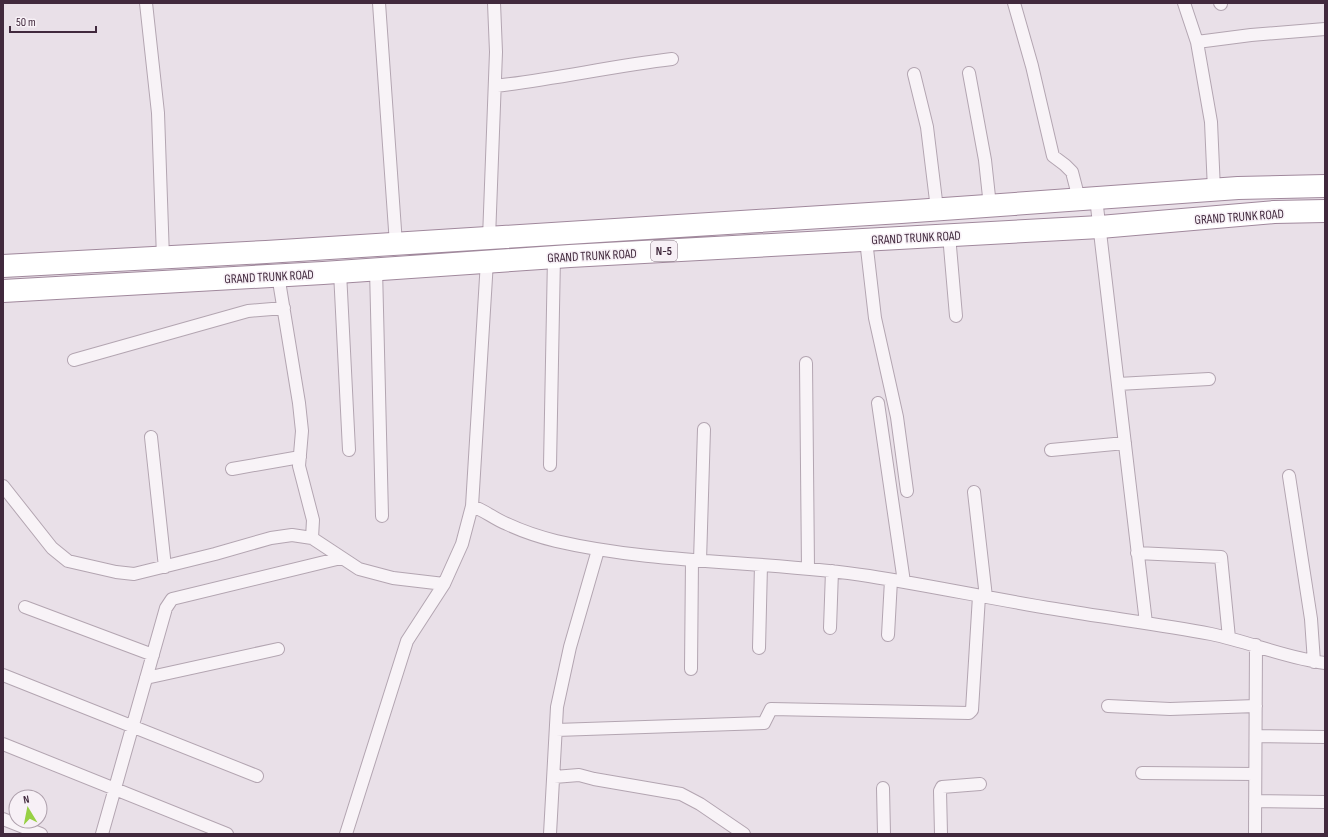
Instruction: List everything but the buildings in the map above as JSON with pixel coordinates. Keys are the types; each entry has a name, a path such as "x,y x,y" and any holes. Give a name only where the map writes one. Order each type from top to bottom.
{"highway":[{"name":"GRAND TRUNK ROAD","path":"3,266 396,244 990,206 1214,190 1325,186"},
{"name":"GRAND TRUNK ROAD","path":"3,291 340,272 554,256 1100,227 1274,212 1325,211"}],"street":[{"path":"146,3 158,113 163,258"},
{"path":"379,3 396,244"},
{"path":"489,238 496,52 494,3"},
{"path":"1014,3 1032,66 1053,156 1066,165 1072,172 1088,198 1100,227 1146,623"},
{"path":"1184,3 1197,42 1211,122 1214,190"},
{"path":"1197,42 1325,29"},
{"path":"495,86 555,79 622,66 672,60"},
{"path":"969,73 985,160 990,206"},
{"path":"914,74 926,127 937,209"},
{"path":"949,235 956,316"},
{"path":"866,240 875,318 897,417 908,492"},
{"path":"550,465 554,256"},
{"path":"346,834 408,641 444,584 462,544 472,506 487,261"},
{"path":"376,269 382,516"},
{"path":"340,272 349,450"},
{"path":"278,275 302,431 299,466 312,520 312,538"},
{"path":"74,360 248,311 284,308"},
{"path":"806,363 808,568"},
{"path":"1118,384 1209,379"},
{"path":"878,402 904,582"},
{"path":"691,669 704,429"},
{"path":"150,437 165,567"},
{"path":"1051,450 1125,443"},
{"path":"805,456 808,568"},
{"path":"232,469 300,458"},
{"path":"472,506 486,511 505,524 519,529 554,541 598,550 696,560 808,568 892,580 1229,638 1256,645 1286,656 1319,662 1289,476"},
{"path":"3,486 52,548 68,561 116,572 134,574 271,538 292,535 312,538 359,569 393,578 444,584"},
{"path":"556,730 764,723 771,709 969,713 972,710 982,596 974,492"},
{"path":"550,834 557,707 570,646 598,550"},
{"path":"1138,553 1221,556 1229,638"},
{"path":"102,834 166,608 172,599 341,558"},
{"path":"760,648 761,565"},
{"path":"830,628 832,571"},
{"path":"888,636 892,580"},
{"path":"25,607 153,655"},
{"path":"1255,834 1256,645"},
{"path":"146,678 278,649"},
{"path":"3,674 257,776"},
{"path":"1108,706 1170,709 1256,706"},
{"path":"1256,736 1325,737"},
{"path":"3,744 227,834"},
{"path":"1142,773 1255,774"},
{"path":"554,777 579,775 681,794 700,804 744,834"},
{"path":"941,834 940,791 942,786 980,784"},
{"path":"883,788 884,834"},
{"path":"1255,801 1325,802"},
{"path":"3,819 41,834"}]}
